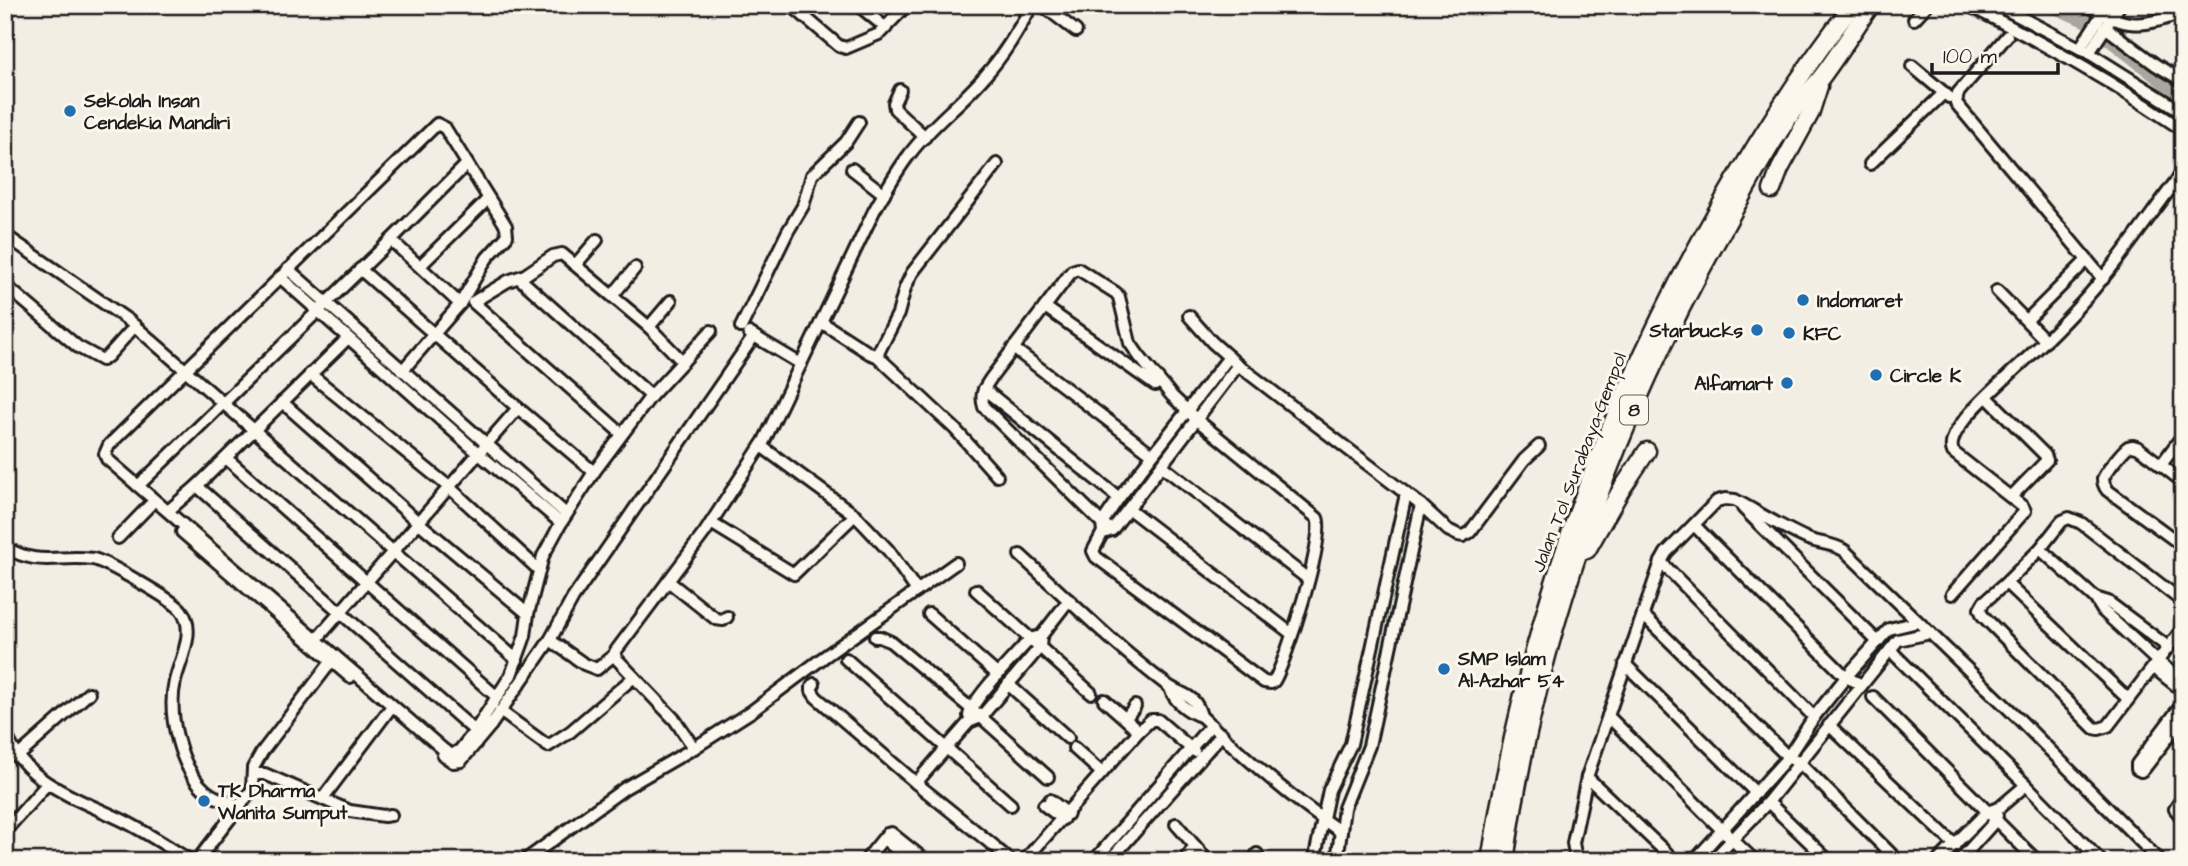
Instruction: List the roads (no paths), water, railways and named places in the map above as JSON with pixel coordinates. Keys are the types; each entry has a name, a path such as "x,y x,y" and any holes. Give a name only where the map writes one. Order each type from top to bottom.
{"highway":[{"name":"Jalan Tol Surabaya–Gempol","path":"1490,861 1512,736 1541,624 1577,511 1614,415 1685,268 1742,167 1803,72 1853,5"},
{"name":"Jalan Tol Surabaya–Gempol","path":"1505,861 1538,695 1588,521 1660,350 1704,263 1753,176 1796,107 1822,77 1871,5"},
{"path":"1772,190 1787,154 1810,114 1822,77"},
{"path":"1576,562 1586,552 1647,450"}],"street":[{"path":"791,5 839,46 846,48 879,34 902,10"},
{"path":"858,5 886,28"},
{"path":"550,640 584,664 597,669 614,655 711,523 761,446 884,194 910,153 935,124 983,79 1000,58 1032,5"},
{"path":"1042,5 1076,31"},
{"path":"1914,19 1927,5"},
{"path":"1968,5 2007,30 2057,42 2078,51 2166,111 2183,130"},
{"path":"1997,5 2057,42"},
{"path":"2088,5 2156,65 2183,81"},
{"path":"2078,51 2120,5"},
{"path":"2104,20 2140,25 2183,12"},
{"path":"1956,103 1958,93 2007,30"},
{"path":"2078,51 2166,111 2183,112"},
{"path":"1912,66 1956,103 2103,279"},
{"path":"900,90 894,100 894,106 925,137"},
{"path":"1870,164 1944,93"},
{"path":"802,364 738,325 803,206 812,175 846,142 859,122"},
{"path":"402,371 467,300 487,258 507,236 506,226 441,125 434,126 109,445 106,461 110,469 150,505 331,662 455,763 461,761 487,722 517,660 525,636 538,569 563,518 651,396 711,331"},
{"path":"138,486 467,163"},
{"path":"876,355 898,314 912,273 996,164"},
{"path":"852,169 884,194"},
{"path":"1952,594 2025,512 2011,497 1956,455 1951,447 1957,430 1987,397 2046,341 2103,279 2183,172"},
{"path":"420,266 488,199"},
{"path":"5,235 135,326 517,660"},
{"path":"391,240 420,266 467,300 622,434"},
{"path":"576,264 597,240"},
{"path":"467,300 519,278 557,254 566,256 614,295 683,362"},
{"path":"2026,320 2086,261"},
{"path":"614,295 635,268"},
{"path":"360,269 594,472"},
{"path":"1106,529 984,407 982,394 1013,348 1075,269 1082,270 1119,297 1130,343 1148,370 1172,396 1187,411 1197,420 1317,517 1320,523 1292,634 1276,677 1271,683 1264,682 1096,556 1093,549 1106,529 1119,498 1152,454 1187,411 1228,357"},
{"path":"284,273 402,371 422,396"},
{"path":"519,278 651,396"},
{"path":"5,285 78,347 97,359 102,360 108,356 135,326"},
{"path":"1997,291 2046,341"},
{"path":"649,327 671,300"},
{"path":"322,307 347,339 422,396 563,518"},
{"path":"1045,307 1172,396"},
{"path":"1189,316 1228,357 1421,505 1453,534 1467,534 1524,460 1539,446"},
{"path":"821,322 876,355 954,428 998,476"},
{"path":"106,454 107,459 448,753 456,753 475,731 500,711 550,640 580,587 754,336"},
{"path":"168,511 347,339"},
{"path":"1013,348 1152,454"},
{"path":"1106,529 1129,509 1238,365"},
{"path":"310,374 449,488 538,569"},
{"path":"984,388 1119,498"},
{"path":"1987,397 2047,460 2011,497"},
{"path":"282,402 418,522 528,614"},
{"path":"317,639 518,408"},
{"path":"2161,465 2183,435"},
{"path":"761,446 855,515 889,551 917,591"},
{"path":"2183,482 2138,448 2130,446 2105,475 2103,482 2107,490 2183,546"},
{"path":"226,458 497,697"},
{"path":"1162,466 1308,579"},
{"path":"1133,480 1145,489"},
{"path":"197,486 475,731"},
{"path":"1314,861 1329,790 1351,744 1406,494"},
{"path":"1578,861 1573,843 1587,777 1661,562 1666,553 1717,501 1725,499 1735,500 1806,538 1839,547 1930,633 2160,861"},
{"path":"1735,500 1878,642"},
{"path":"118,538 150,505"},
{"path":"1337,861 1349,793 1366,756 1421,505"},
{"path":"1129,509 1292,634"},
{"path":"711,523 794,574 855,515"},
{"path":"2183,602 2071,518 2062,521 2040,549 1980,608 1983,617 2094,728 2099,729 2108,726 2183,628"},
{"path":"1694,525 1846,677 1862,685"},
{"path":"5,547 39,560 88,559 103,562 177,606 187,619 188,627 173,692 182,757 191,775 205,790 240,806"},
{"path":"2040,549 2095,598 2104,611 2183,691"},
{"path":"1020,555 1170,688 1181,704 1193,714 1202,716 1264,772 1323,820 1341,831"},
{"path":"1661,562 1814,717"},
{"path":"524,861 625,788 752,710 956,563"},
{"path":"668,581 716,619 723,620 727,617"},
{"path":"2006,583 2128,699"},
{"path":"976,590 1037,641 1091,693"},
{"path":"2095,598 2108,602 2168,647"},
{"path":"916,783 969,722 981,717 1069,600"},
{"path":"929,614 999,676"},
{"path":"1643,615 1788,757 1801,764 1898,861"},
{"path":"1694,861 1788,757 1814,717 1846,677 1892,627 1918,622"},
{"path":"1712,861 1801,764 1898,640 1930,633"},
{"path":"875,638 880,637 891,642 1048,777"},
{"path":"969,722 970,709 999,676 1037,641"},
{"path":"1890,650 2101,861"},
{"path":"614,655 675,720 694,748"},
{"path":"846,659 1011,805"},
{"path":"5,732 17,757 47,784 135,827 191,860 253,790 253,768 262,752 331,662"},
{"path":"1625,664 1756,793"},
{"path":"2155,664 2183,681"},
{"path":"500,711 548,746 570,732 634,677"},
{"path":"814,684 812,691 816,696 1011,861"},
{"path":"1008,684 1102,773"},
{"path":"17,757 89,693"},
{"path":"1873,697 1987,811 1997,814 2037,861"},
{"path":"1104,700 1139,731"},
{"path":"1360,702 1378,705"},
{"path":"2183,704 2137,764 2137,769 2144,769 2183,718"},
{"path":"1126,718 1135,706"},
{"path":"323,798 389,710"},
{"path":"1608,716 1755,861"},
{"path":"1024,861 1151,720 1158,720 1201,757"},
{"path":"1094,861 1211,725"},
{"path":"1829,725 1955,845"},
{"path":"1109,861 1222,734"},
{"path":"253,774 265,774 349,811 391,815"},
{"path":"1587,777 1675,861"},
{"path":"5,831 47,784"},
{"path":"1963,859 1997,814 2026,785"},
{"path":"2183,797 2175,809 2183,819"},
{"path":"1768,802 1829,861"},
{"path":"1047,803 1065,816"},
{"path":"1938,861 1987,811"},
{"path":"1176,824 1203,855 1204,861"},
{"path":"865,861 889,833 894,834 926,861"},
{"path":"884,839 910,861"},
{"path":"1184,861 1195,846"}],"waterway":[{"path":"1981,5 2000,15"},
{"path":"2053,5 2087,20 2183,96"},
{"path":"2014,20 2081,57 2183,123"}],"place":[{"name":"Sekolah Insan Cendekia Mandiri","path":"70,111"},
{"name":"Indomaret","path":"1803,300"},
{"name":"Starbucks","path":"1757,330"},
{"name":"KFC","path":"1789,333"},
{"name":"Circle K","path":"1876,375"},
{"name":"Alfamart","path":"1787,383"},
{"name":"SMP Islam Al-Azhar 54","path":"1444,669"},
{"name":"TK Dharma Wanita Sumput","path":"204,801"}]}
